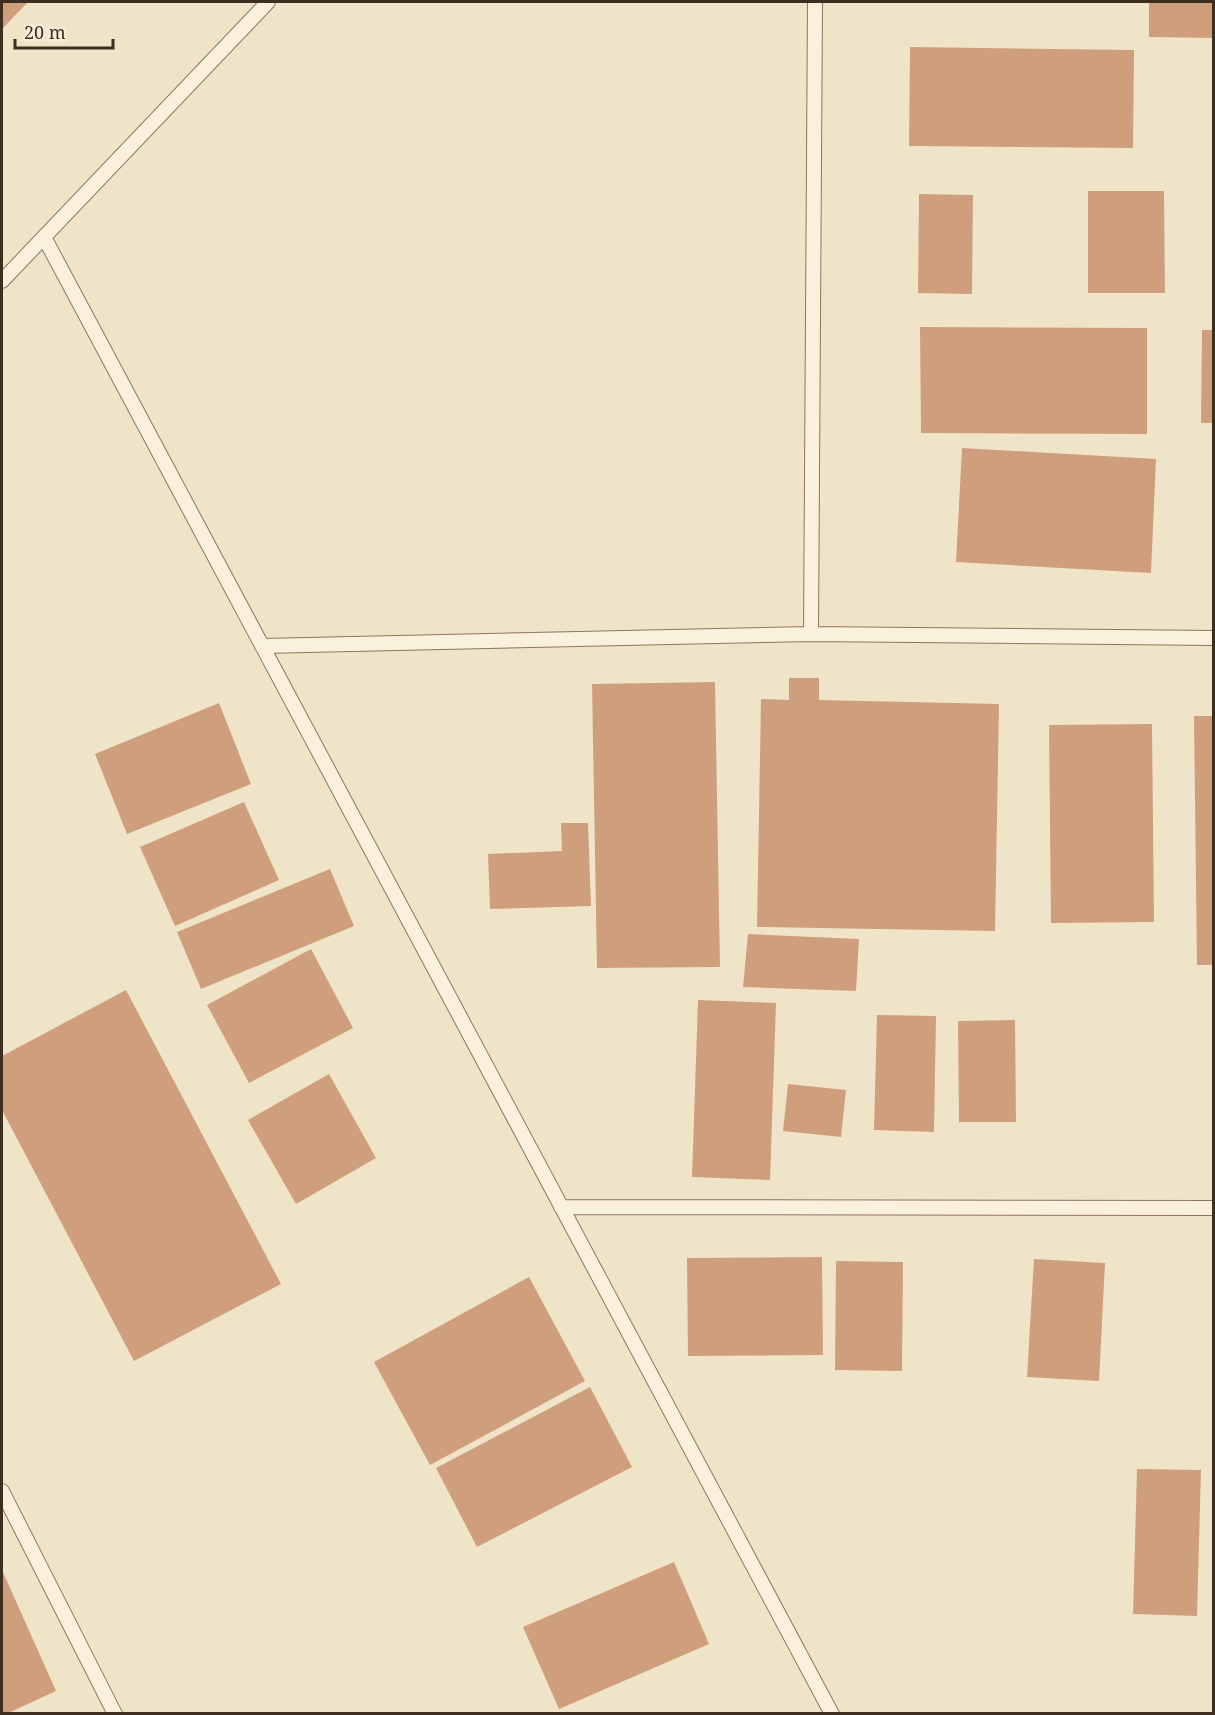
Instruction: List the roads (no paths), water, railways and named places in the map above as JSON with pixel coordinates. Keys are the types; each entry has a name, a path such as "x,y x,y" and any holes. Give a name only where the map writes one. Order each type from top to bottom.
{"lane":[{"path":"2,281 268,2"},
{"path":"811,634 815,2"},
{"path":"44,237 832,1713"},
{"path":"262,646 811,634 1214,638"},
{"path":"561,1207 1214,1208"},
{"path":"2,1491 115,1713"}]}
